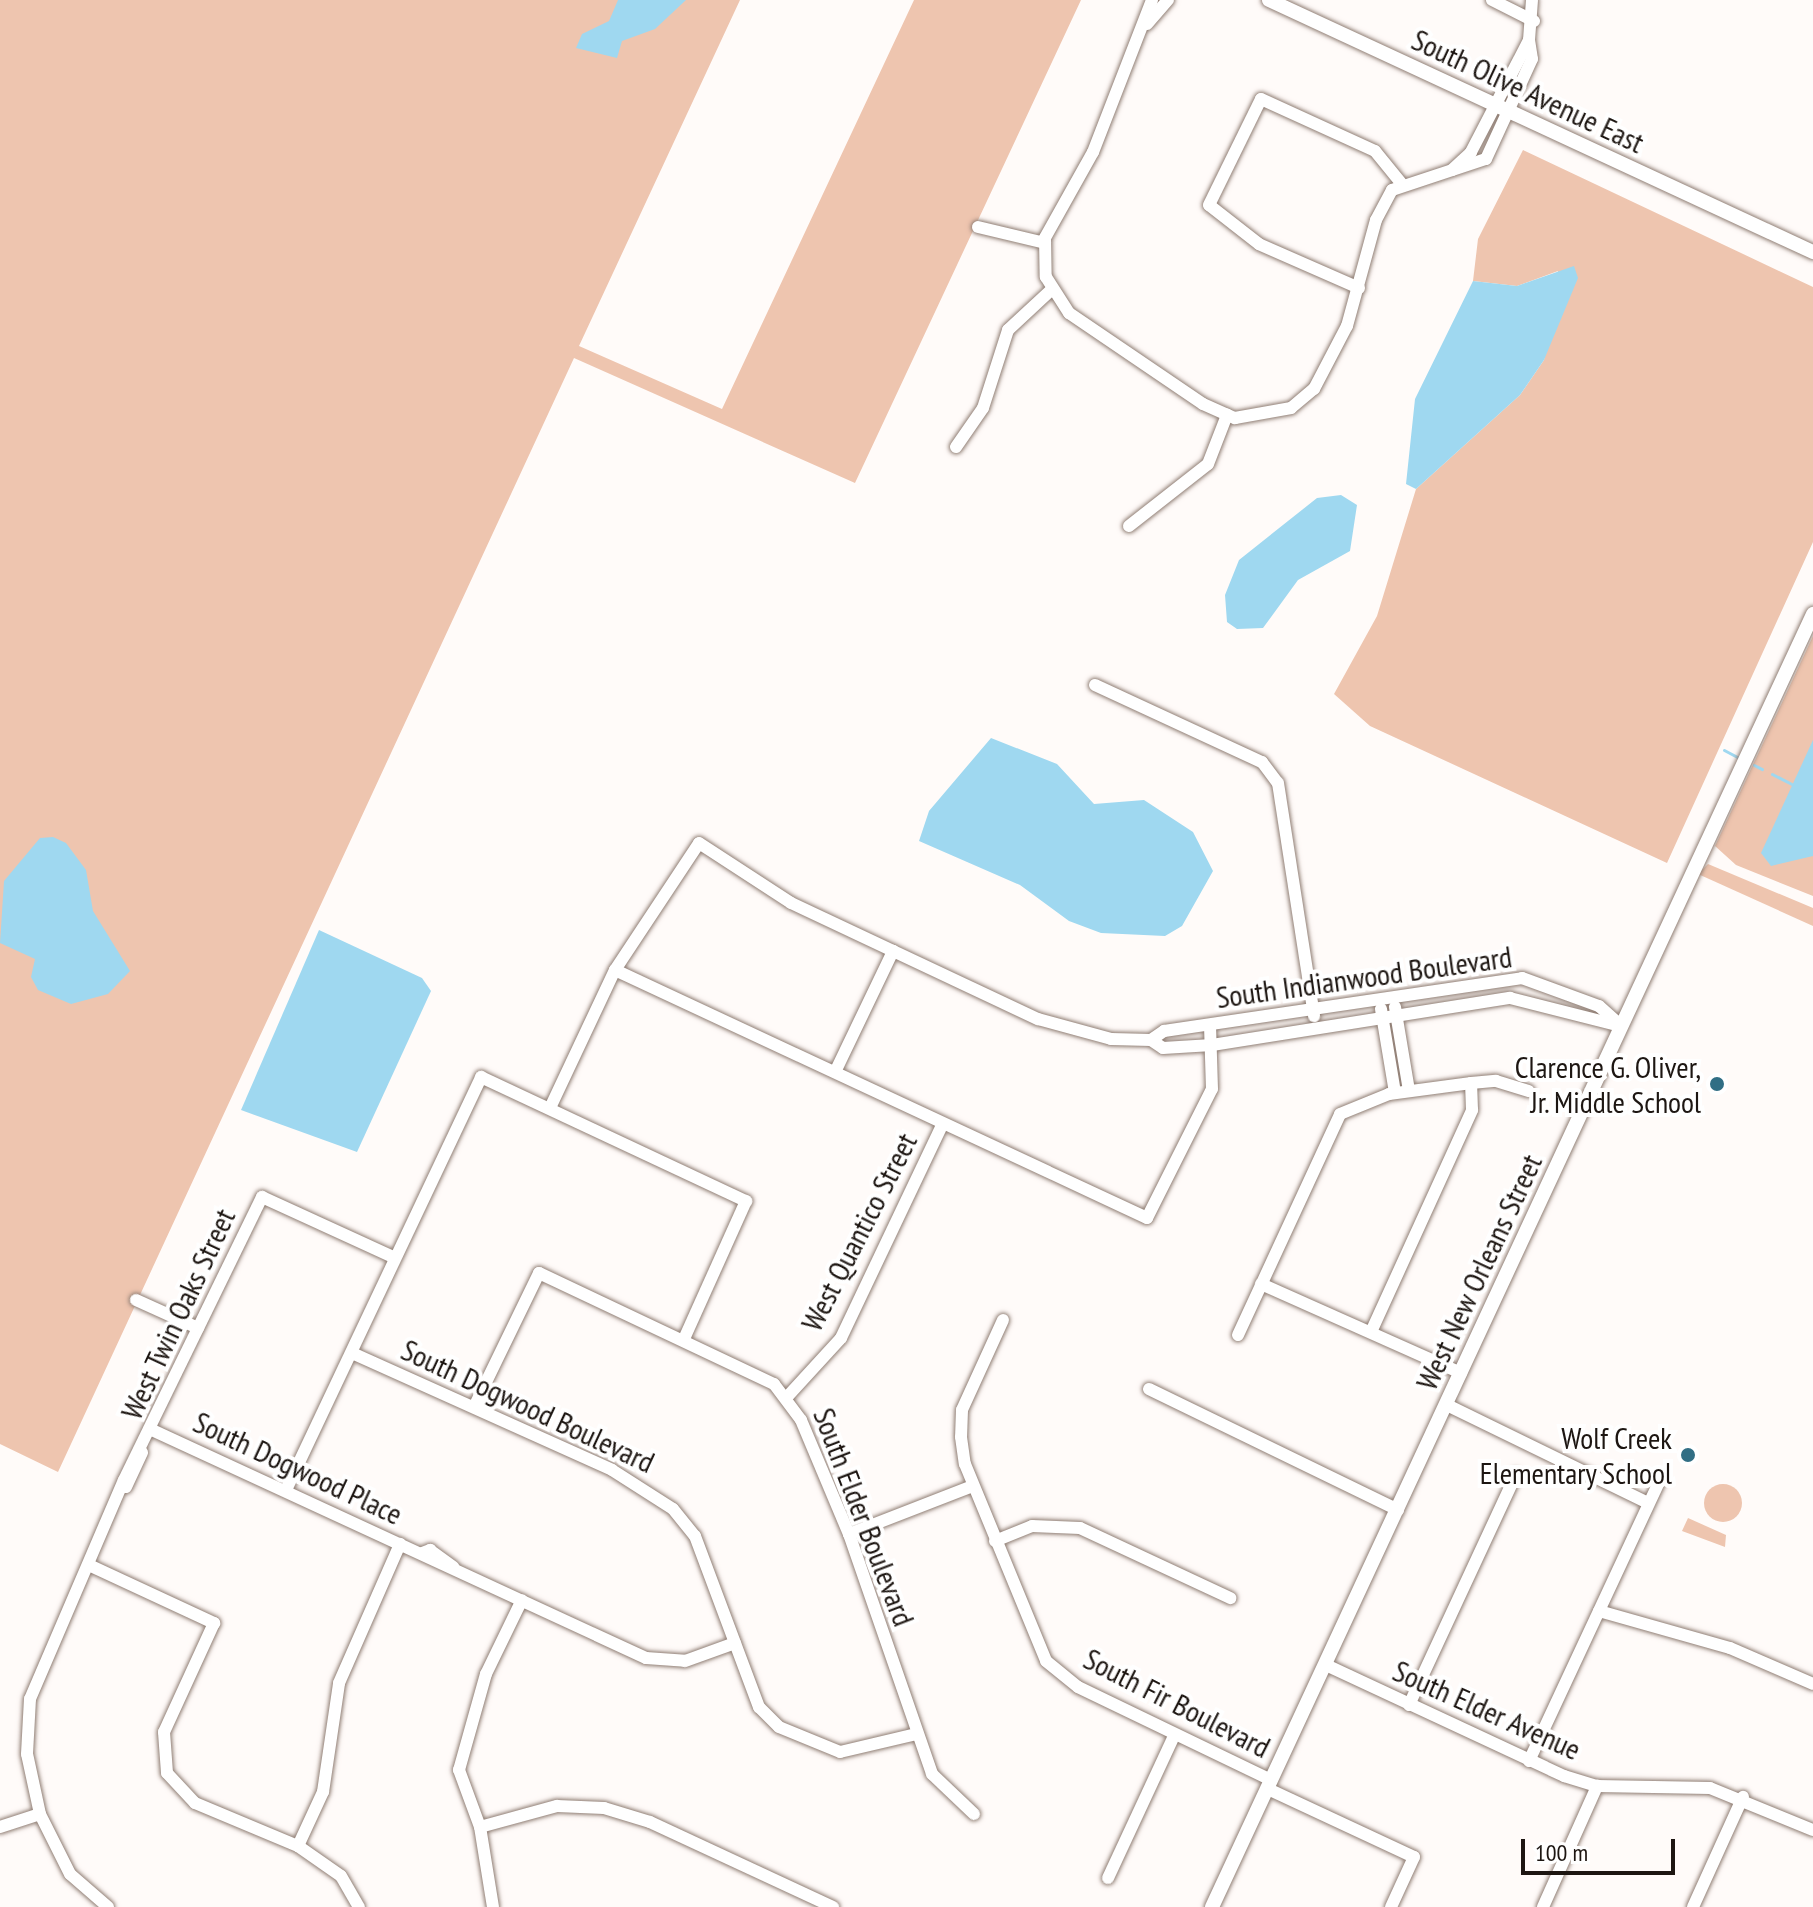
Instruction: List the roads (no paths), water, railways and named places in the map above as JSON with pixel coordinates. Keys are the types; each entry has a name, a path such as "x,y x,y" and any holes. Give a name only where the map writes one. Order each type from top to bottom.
{"street":[{"path":"1152,0 1147,24 1045,243 1051,290 1069,313 1227,415 1278,412 1314,389 1359,288 1376,220 1401,183 1450,172 1486,159 1534,51 1529,40"},
{"path":"1147,24 1168,0"},
{"name":"South Olive Avenue East","path":"1269,0 1813,252"},
{"path":"1492,0 1534,21"},
{"path":"1450,172 1471,152 1510,71 1529,40 1534,21 1532,0"},
{"path":"1510,71 1524,77"},
{"path":"1359,288 1259,244 1209,205 1261,99 1375,151 1401,183"},
{"path":"978,227 1045,243"},
{"path":"956,447 983,408 1008,330 1051,290"},
{"path":"1129,526 1208,464 1227,415"},
{"name":"West New Orleans Street","path":"1212,1907 1813,614"},
{"path":"1095,685 1262,762 1278,783 1317,1027"},
{"name":"South Indianwood Boulevard","path":"615,970 699,843 791,903 1038,1019 1111,1039 1151,1040 1313,1008 1522,978 1542,982 1599,1006 1621,1026"},
{"path":"837,1068 893,951"},
{"path":"550,1108 615,970 837,1068 942,1125 1147,1218 1212,1089 1210,1026"},
{"path":"1535,999 1542,982"},
{"path":"1393,996 1409,1091"},
{"path":"1379,998 1395,1093"},
{"name":"South Indianwood Boulevard","path":"1151,1040 1163,1048 1212,1045 1396,1015 1535,999 1621,1026"},
{"path":"1388,1057 1403,1055"},
{"path":"286,1490 481,1077 746,1201 685,1337"},
{"path":"1238,1335 1340,1114 1395,1093 1471,1083 1496,1081 1529,1091"},
{"path":"1371,1332 1472,1110 1471,1083"},
{"name":"West Quantico Street","path":"787,1397 841,1338 942,1125"},
{"name":"West Twin Oaks Street","path":"108,1907 70,1874 40,1814 27,1754 30,1699 198,1328 262,1197 395,1258"},
{"name":"South Elder Boulevard","path":"474,1407 539,1273 685,1337 787,1397 849,1534 917,1734 943,1791 974,1814"},
{"path":"1261,1284 1461,1373"},
{"path":"136,1300 198,1328"},
{"name":"South Fir Boulevard","path":"1003,1320 962,1410 973,1486 1046,1661 1078,1687 1270,1785"},
{"name":"South Dogwood Boulevard","path":"352,1353 612,1470 673,1509 695,1536 759,1707 812,1744 840,1752 917,1734"},
{"path":"1149,1389 1398,1510"},
{"path":"1447,1405 1648,1503"},
{"name":"South Dogwood Place","path":"152,1430 646,1658 685,1661 735,1643"},
{"path":"1409,1705 1516,1475"},
{"path":"1529,1761 1660,1480"},
{"path":"849,1534 973,1486"},
{"path":"995,1541 1032,1526 1080,1528 1230,1598"},
{"path":"298,1846 323,1792 339,1683 400,1544"},
{"path":"91,1566 214,1623 164,1732 167,1773 195,1803 298,1846 341,1876 359,1907"},
{"path":"493,1907 480,1827 459,1770 486,1674 522,1600"},
{"path":"1599,1611 1730,1648 1813,1684"},
{"name":"South Elder Avenue","path":"1326,1665 1529,1761 1597,1786 1682,1784 1743,1797 1813,1830"},
{"path":"1108,1878 1174,1736"},
{"path":"1270,1785 1414,1857 1391,1907"},
{"path":"1543,1907 1597,1786"},
{"path":"1693,1907 1743,1797"},
{"path":"480,1827 557,1806 604,1808 650,1822 833,1907"},
{"path":"0,1827 40,1814"}],"water":[{"path":"618,0 686,0 655,29 622,41 617,58 576,48 582,34 609,21"},
{"path":"1574,266 1578,278 1544,360 1520,395 1416,489 1406,484 1415,399 1473,281 1517,286"},
{"path":"1341,495 1357,505 1350,551 1298,580 1263,628 1237,629 1227,622 1225,595 1239,560 1317,498"},
{"path":"991,738 1057,764 1094,804 1144,800 1193,832 1213,871 1182,926 1165,936 1101,933 1069,921 1020,885 919,841 929,811"},
{"path":"1813,740 1813,856 1771,866 1761,853"},
{"path":"53,837 66,843 86,870 93,911 130,971 108,994 71,1004 38,990 31,977 35,959 0,943 4,881 40,838"},
{"path":"319,930 422,978 431,991 357,1152 241,1110"}],"waterway":[{"path":"1724,750 1737,757"},
{"path":"1754,765 1762,769"},
{"path":"1772,774 1792,784"}],"place":[{"name":"Clarence G. Oliver, Jr. Middle School","path":"1717,1084"},
{"name":"Wolf Creek Elementary School","path":"1688,1455"}]}
